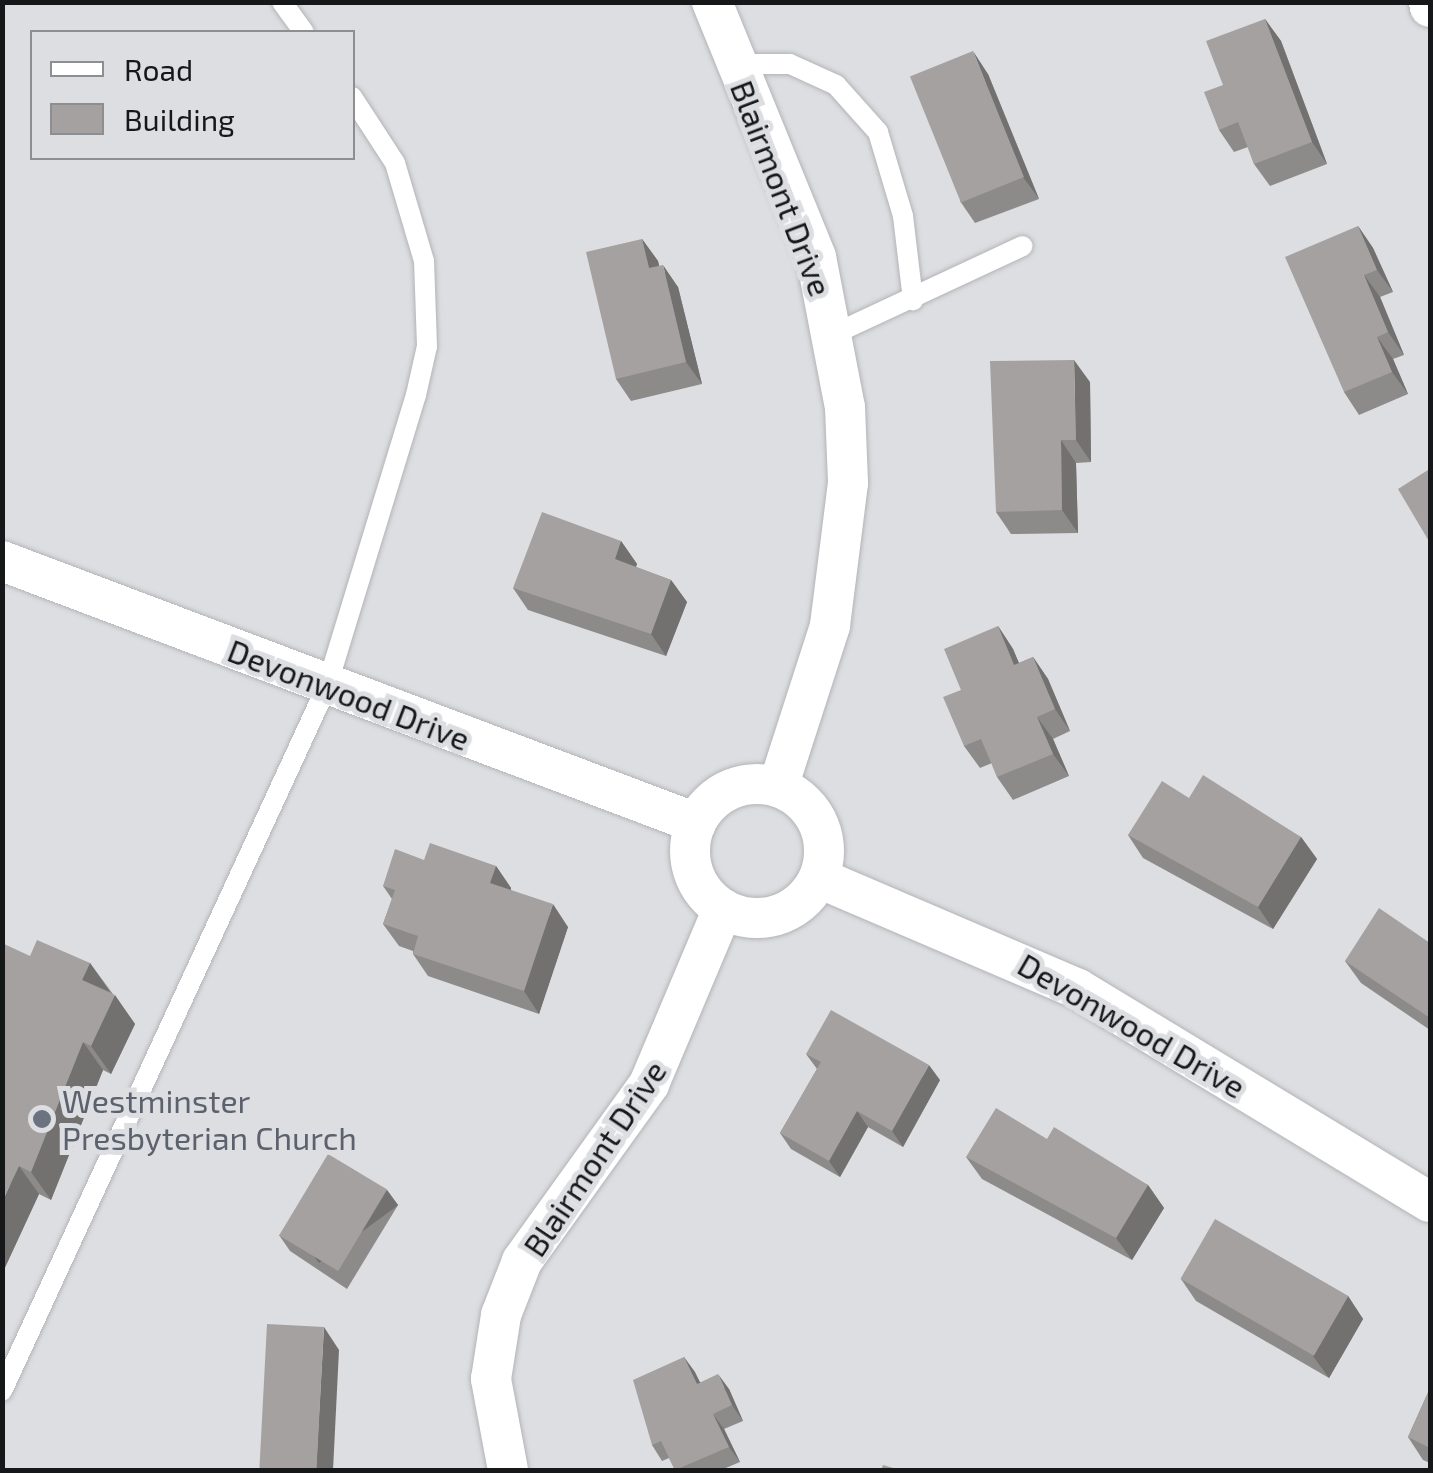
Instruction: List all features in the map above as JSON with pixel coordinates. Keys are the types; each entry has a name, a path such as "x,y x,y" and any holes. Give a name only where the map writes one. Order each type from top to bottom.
{"street":[{"name":"Blairmont Drive","path":"712,2 816,257 834,334 848,483 842,558 778,787"},
{"name":"Devonwood Drive","path":"2,561 696,823"},
{"path":"740,786 778,787 814,813 825,856 819,878 788,911 744,916 723,908 696,880 696,823 740,786"},
{"name":"Devonwood Drive","path":"819,878 1078,989 1430,1202"},
{"name":"Blairmont Drive","path":"508,1470 490,1379 501,1315 522,1261 649,1084 723,908"}],"lane":[{"path":"282,2 303,30"},
{"path":"735,64 790,64 820,78 878,132 904,216 913,300"},
{"path":"2,1391 327,686 427,346 424,262 400,180 355,102"},
{"path":"834,334 1023,246"}],"building":[{"path":"1265,19 1312,142 1254,164 1238,122 1219,130 1204,92 1223,85 1206,41"},
{"path":"973,51 1024,177 961,203 910,76"},
{"path":"1358,226 1377,270 1364,275 1388,332 1377,337 1392,372 1344,392 1285,257"},
{"path":"642,239 649,268 663,265 686,362 616,379 586,252"},
{"path":"1074,360 1076,440 1061,440 1062,510 996,512 990,361"},
{"path":"1428,470 1430,473 1430,543 1398,489"},
{"path":"542,512 621,541 615,559 671,580 651,634 513,588"},
{"path":"998,626 1014,665 1033,657 1055,709 1037,717 1053,754 997,777 981,739 964,746 943,697 961,690 944,649"},
{"path":"1203,775 1301,837 1258,907 1128,835 1162,781 1189,798"},
{"path":"430,843 496,866 490,883 553,904 524,991 413,954 418,936 383,924 395,890 383,886 395,849 424,860"},
{"path":"1379,908 1430,943 1430,1018 1345,961"},
{"name":"Westminster Presbyterian Church","path":"37,940 90,963 82,980 115,995 91,1046 83,1042 31,1172 19,1166 2,1202 2,943 30,956"},
{"path":"831,1010 929,1065 892,1131 857,1111 829,1161 780,1133 821,1062 806,1054"},
{"path":"996,1108 1047,1139 1054,1127 1148,1185 1116,1238 966,1157"},
{"path":"328,1154 387,1190 338,1271 279,1235"},
{"path":"1215,1219 1348,1296 1314,1356 1180,1279"},
{"path":"267,1324 324,1327 316,1470 259,1470"},
{"path":"684,1357 697,1384 718,1374 732,1405 713,1414 729,1447 675,1470 661,1441 652,1445 633,1380"},
{"path":"1430,1388 1430,1448 1408,1437"}],"place":[{"name":"Westminster Presbyterian Church","path":"42,1119"}]}
